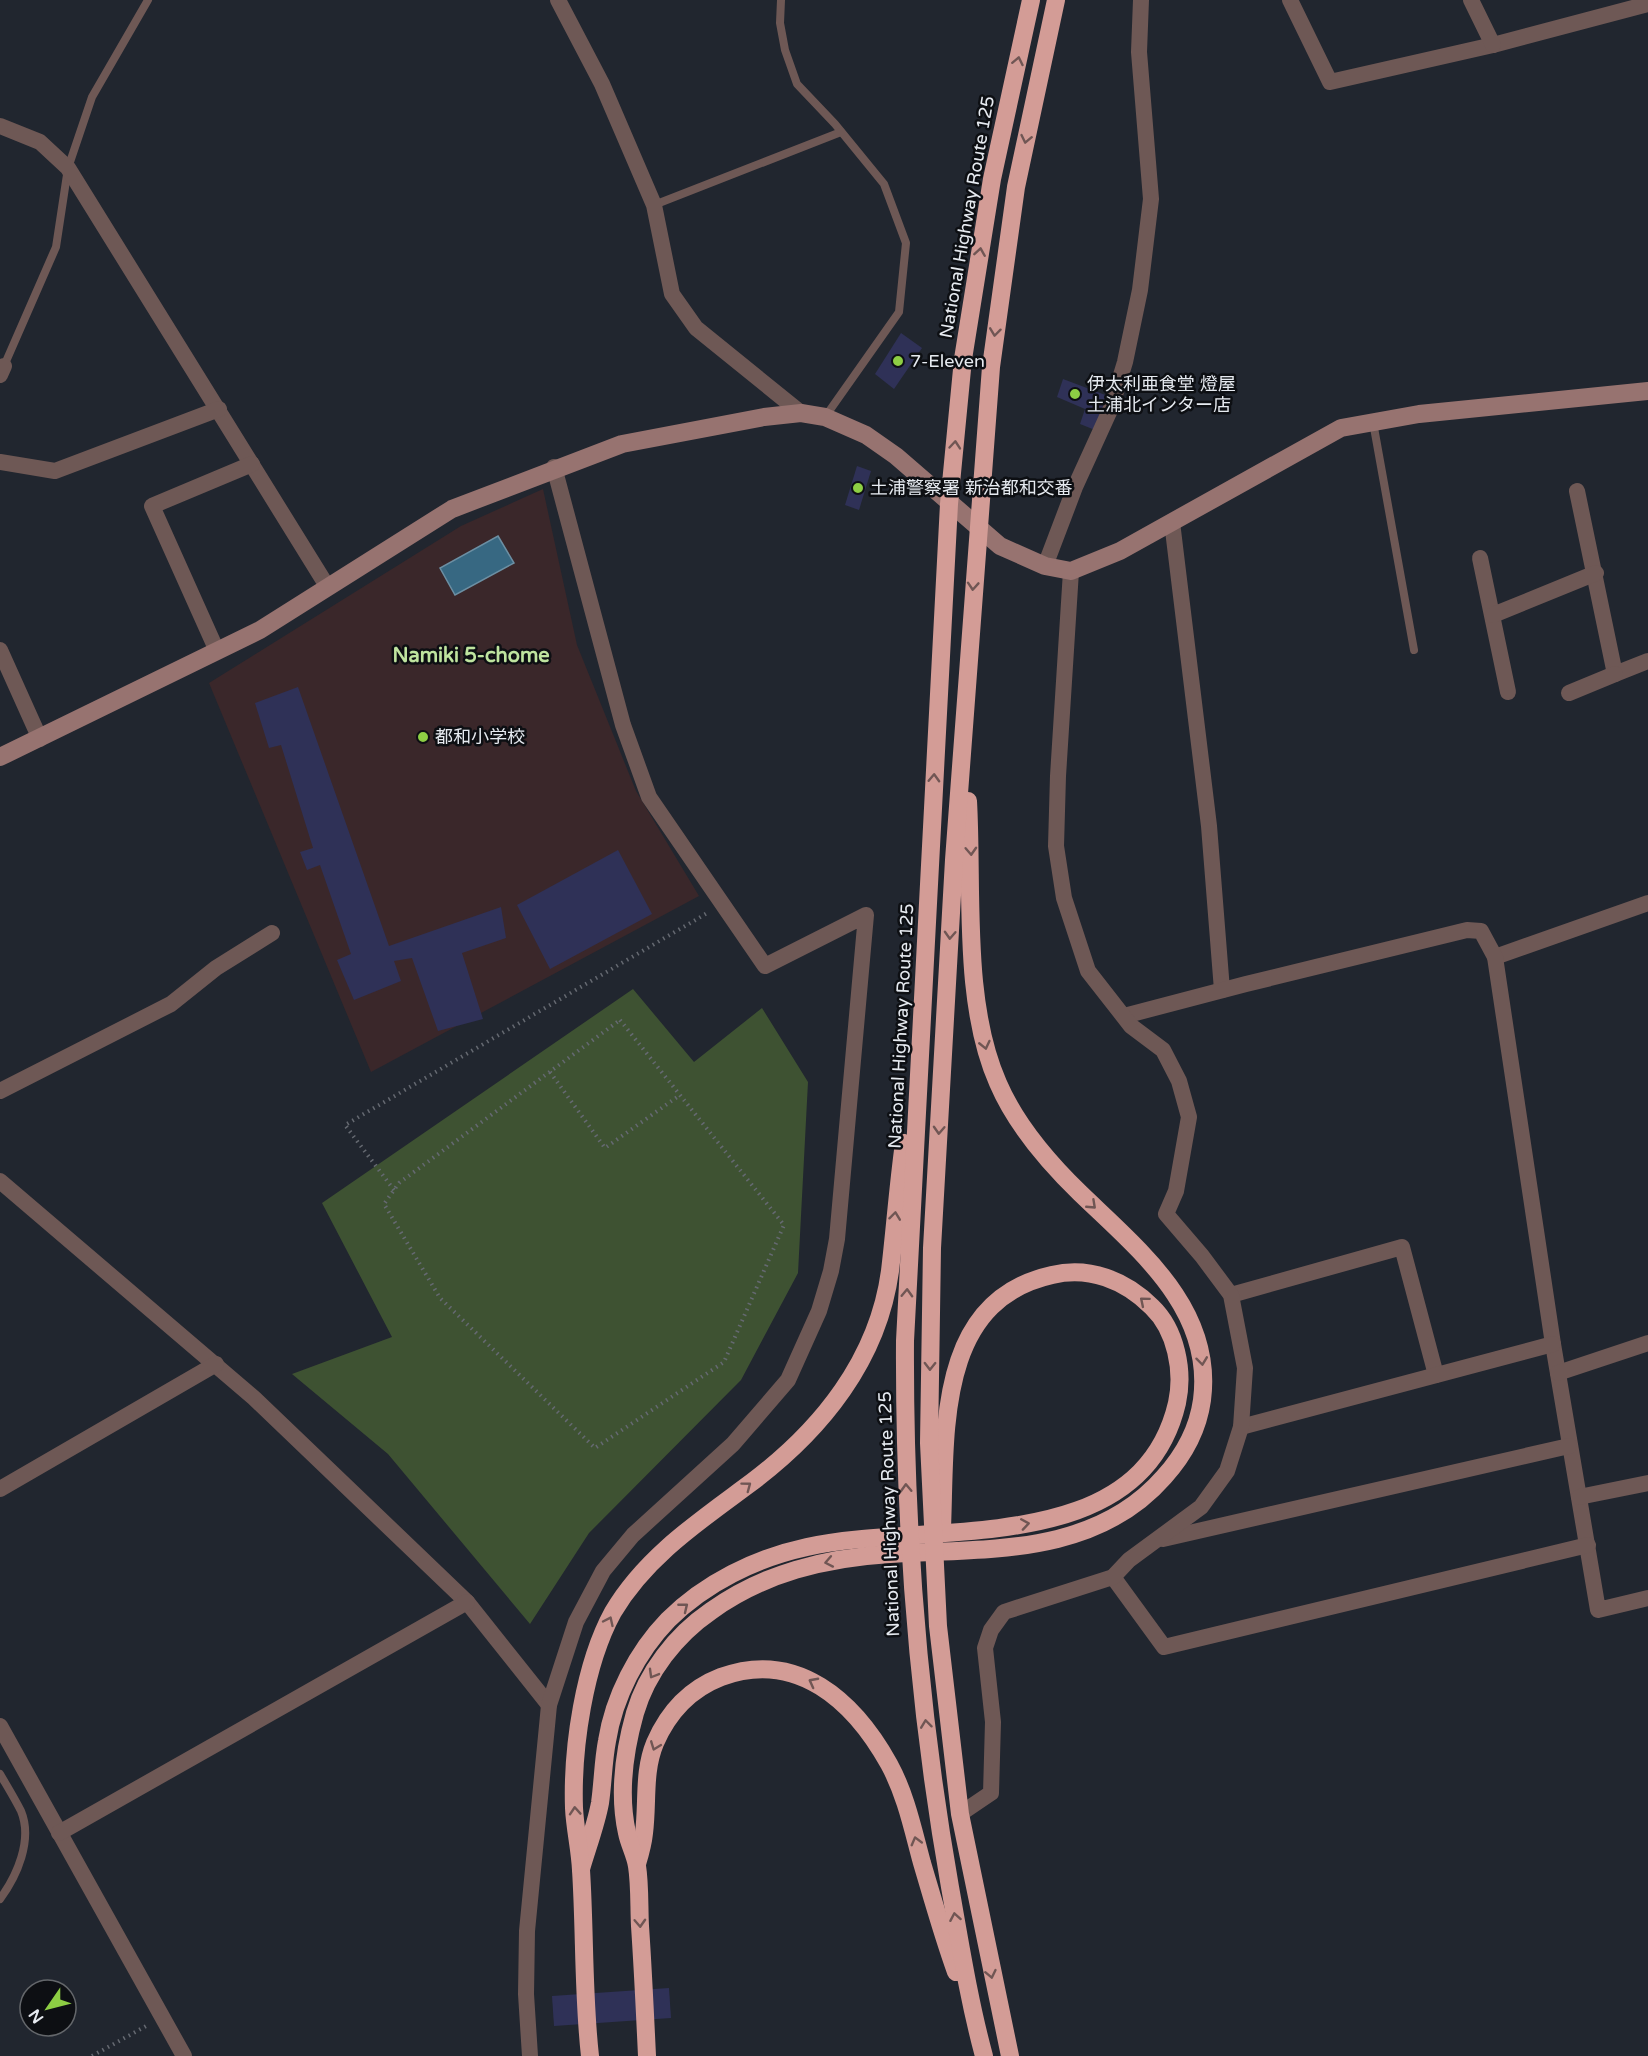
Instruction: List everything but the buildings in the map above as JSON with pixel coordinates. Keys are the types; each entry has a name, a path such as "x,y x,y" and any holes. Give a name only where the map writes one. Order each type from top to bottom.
{"highway":[{"name":"National Highway Route 125","path":"984,2056 938,1822 915,1634 907,1521 905,1341 949,504 963,359 988,202 1031,0"},
{"path":"1010,2056 960,1814 938,1626 929,1443 932,1248 954,860 977,528 1001,279 1016,187 1056,0"},
{"path":"647,2056 637,1864 627,1833 622,1788 624,1761 636,1710 655,1669 668,1651 697,1620 738,1592 763,1579 824,1563 887,1554 968,1552 1035,1545 1096,1526 1140,1501 1159,1484 1185,1450 1202,1406 1204,1384 1199,1341 1179,1300 1148,1259 1044,1155 1009,1106 987,1054 974,983 964,730"},
{"path":"590,2056 585,2009 581,1869 574,1809 582,1707 593,1660 613,1612 647,1566 667,1547 768,1470 813,1430 848,1383 873,1332 890,1272 924,986"},
{"path":"581,1869 600,1805 607,1738 620,1695 641,1653 669,1619 709,1587 751,1564 805,1547 886,1535 967,1532 1052,1519 1105,1498 1141,1471 1169,1433 1179,1391 1179,1369 1175,1348 1154,1309 1133,1291 1103,1275 1078,1271 1039,1278 1017,1285 981,1315 968,1335 951,1393 945,1447 938,1626"},
{"path":"637,1864 644,1834 648,1767 660,1734 679,1705 695,1690 713,1680 752,1669 774,1669 793,1673 816,1683 853,1713 889,1763 903,1792 938,1922 979,2036"}],"street":[{"path":"558,0 602,84 654,205 672,294 696,328 801,413"},
{"path":"1045,566 1075,488 1111,408 1125,362 1140,290 1151,199 1139,52 1141,0"},
{"path":"1290,0 1330,82 1493,45 1648,4"},
{"path":"1471,0 1493,45"},
{"path":"0,126 40,142 68,168 327,586"},
{"path":"0,757 260,630 452,509 554,467 622,444 764,417 801,413 825,417 866,435 896,456 1000,546 1045,566 1071,571 1120,550 1341,428 1419,414 1648,392"},
{"path":"0,462 55,471 219,409"},
{"path":"217,651 152,506 252,464"},
{"path":"530,2056 526,1994 526,1931 549,1705 576,1622 603,1571 633,1535 733,1444 788,1380 819,1311 831,1271 840,1204 866,915 765,966 649,797 623,725 554,467"},
{"path":"1577,491 1596,573 1615,674"},
{"path":"1172,522 1209,826 1222,990"},
{"path":"1480,558 1508,692"},
{"path":"960,1814 991,1793 993,1722 985,1648 991,1630 1004,1612 1113,1577 1129,1560 1160,1540 1200,1507 1227,1471 1241,1427 1245,1368 1231,1295 1166,1214 1176,1191 1189,1117 1179,1081 1163,1050 1131,1026 1088,971 1064,898 1056,846 1071,571"},
{"path":"1493,615 1596,573"},
{"path":"0,650 40,739"},
{"path":"1569,693 1648,661"},
{"path":"1495,957 1648,903"},
{"path":"1124,1017 1222,990 1467,930 1481,931 1495,957 1569,1446 1598,1610 1648,1598"},
{"path":"0,1091 171,1004 216,968 272,933"},
{"path":"0,1181 216,1364 467,1602 549,1705"},
{"path":"1231,1295 1402,1247 1436,1375"},
{"path":"1558,1373 1648,1343"},
{"path":"1241,1427 1553,1344"},
{"path":"0,1489 216,1364"},
{"path":"1160,1540 1569,1446"},
{"path":"1579,1497 1648,1483"},
{"path":"1113,1577 1164,1647 1588,1545"},
{"path":"59,1833 467,1602"},
{"path":"0,1726 184,2056"}],"lane":[{"path":"2,370 56,248 68,168 92,97 148,0"},
{"path":"781,0 780,24 785,50 797,84 884,184 906,243 900,312 825,417"},
{"path":"654,205 841,132"},
{"path":"1372,422 1414,650"},
{"path":"0,1774 21,1812 25,1827 24,1847 16,1872 0,1899"}],"path":[{"path":"394,1190 345,1125 722,904"},
{"path":"620,1020 784,1225 724,1362 595,1448 440,1298 384,1204 399,1183 550,1072 620,1020"},
{"path":"550,1072 605,1148 680,1095"},
{"path":"92,2056 162,2018"}],"shaded area":[{"name":"都和小学校","path":"543,489 577,645 636,791 699,896 371,1072 209,683 461,526"}],"green space":[{"path":"633,989 694,1062 762,1008 808,1082 798,1273 741,1380 589,1533 530,1624 388,1454 292,1374 392,1337 322,1203"}],"water":[{"path":"498,536 514,563 455,595 440,568"}],"place":[{"name":"7-Eleven","path":"898,361"},
{"name":"伊太利亜食堂 燈屋 土浦北インター店","path":"1075,394"},
{"name":"土浦警察署 新治都和交番","path":"858,488"},
{"name":"都和小学校","path":"423,737"}],"district":[{"name":"Namiki 5-chome","path":"471,655"}]}
